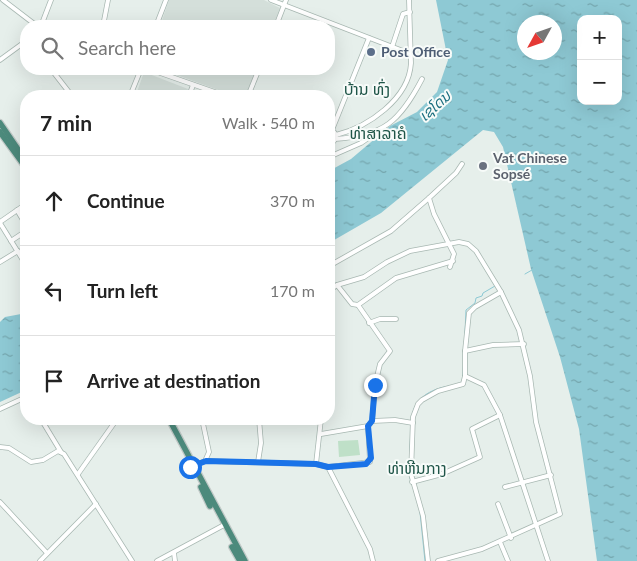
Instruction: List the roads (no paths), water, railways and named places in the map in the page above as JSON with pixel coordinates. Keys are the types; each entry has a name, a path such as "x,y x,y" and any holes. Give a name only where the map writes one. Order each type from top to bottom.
{"highway":[{"path":"0,123 20,152"},
{"path":"0,132 20,160"},
{"path":"168,425 192,466"},
{"path":"172,425 240,561"},
{"path":"223,526 245,561"}],"street":[{"path":"3,0 29,20"},
{"path":"43,20 51,0"},
{"path":"104,20 108,0"},
{"path":"158,20 166,0"},
{"path":"271,0 285,2 327,20"},
{"path":"336,137 352,131 398,98 408,82 411,54 409,0"},
{"path":"278,20 285,2"},
{"path":"392,46 403,14 410,12"},
{"path":"335,23 411,54"},
{"path":"335,119 369,38"},
{"path":"0,60 20,45"},
{"path":"56,75 67,90"},
{"path":"133,90 139,75"},
{"path":"166,75 208,90"},
{"path":"250,90 257,75"},
{"path":"336,137 370,134 393,123 412,97 422,79"},
{"path":"191,90 193,85"},
{"path":"335,154 361,143 380,129"},
{"path":"335,263 391,231 430,198 456,173 462,164"},
{"path":"430,198 434,214 454,254 450,267"},
{"path":"20,214 18,210 0,223 20,254"},
{"path":"11,241 20,235"},
{"path":"438,561 511,538 537,527 560,514 536,422 524,344 514,315 476,251 468,244 449,243 410,251 387,262 364,278 337,285 352,304 358,305 396,278 453,261"},
{"path":"0,262 18,251"},
{"path":"428,561 423,516 410,474 415,410 422,400 438,391 460,386 465,381 465,351 469,313 475,307 501,292"},
{"path":"321,434 368,426 372,421 372,404 380,364 390,351 358,305"},
{"path":"370,323 380,319 396,319"},
{"path":"465,351 493,345 524,344"},
{"path":"465,376 484,386 500,415 548,561"},
{"path":"0,410 20,400"},
{"path":"412,482 442,474 480,458 472,429 500,415"},
{"path":"372,421 396,420 413,423"},
{"path":"45,425 61,452 78,474 132,561"},
{"path":"78,474 113,425"},
{"path":"203,425 209,452 206,461"},
{"path":"258,462 261,443 260,425"},
{"path":"316,464 321,425"},
{"path":"192,466 206,461 316,464 328,467 370,462 368,426"},
{"path":"0,447 8,448 31,462 43,460 61,452"},
{"path":"328,467 370,549 373,561"},
{"path":"505,487 551,475"},
{"path":"0,502 47,553"},
{"path":"40,561 96,504"},
{"path":"498,504 511,538"},
{"path":"157,561 223,526"},
{"path":"500,542 508,561"},
{"path":"174,552 175,561"}],"water":[{"name":"ເຊໂດນ","path":"436,0 637,0 637,561 597,561 579,429 560,357 531,269 503,147 494,132 483,130 381,213 335,240 335,168 351,159 390,126 417,112 437,92 448,60"},
{"path":"20,314 20,393 0,402 0,322 5,317"}],"waterway":[{"path":"525,274 532,270"},
{"path":"463,377 466,310 475,303 476,298 482,296 483,293 495,286"},
{"path":"413,412 422,397 438,389 450,386"},
{"path":"411,425 409,475 413,487"},
{"path":"420,512 425,561"}],"place":[{"name":"Post Office","path":"371,52"},
{"name":"Vat Chinese Sopsé","path":"483,166"}],"district":[{"name":"ບ້ານ ທົ່ງ","path":"367,89"},
{"name":"ທ່າສາລາຄໍ","path":"378,133"},
{"name":"ທ່າຫີນກາງ","path":"417,468"}]}
